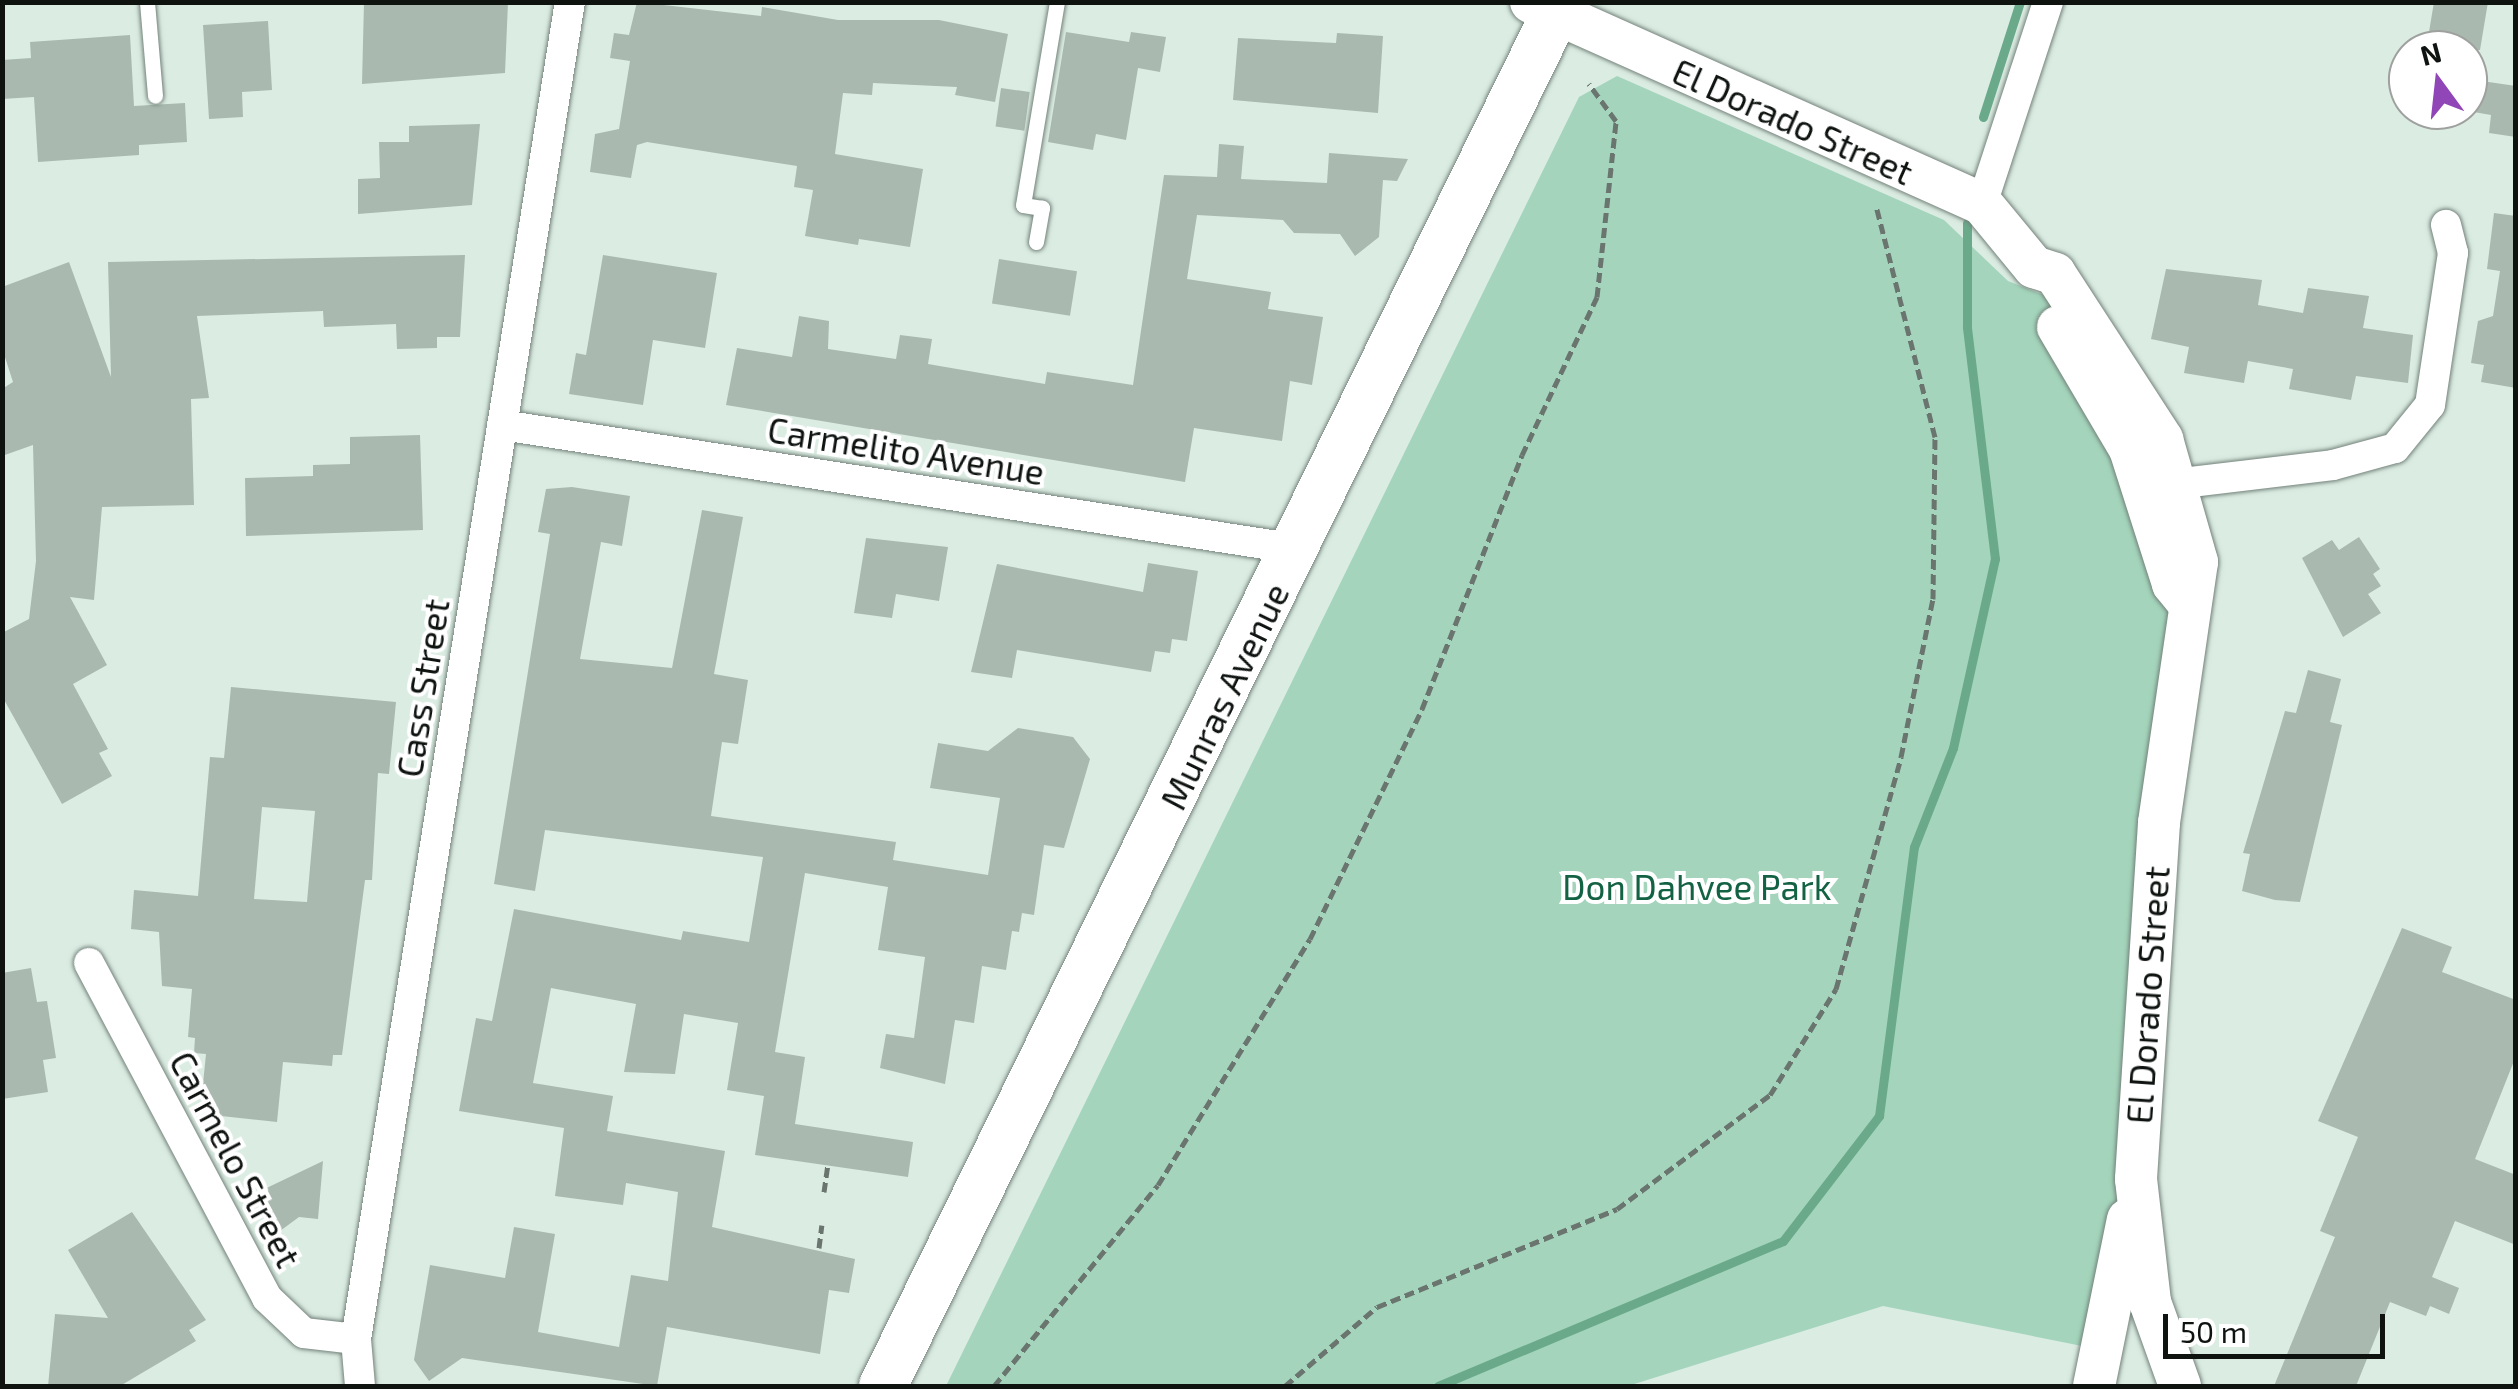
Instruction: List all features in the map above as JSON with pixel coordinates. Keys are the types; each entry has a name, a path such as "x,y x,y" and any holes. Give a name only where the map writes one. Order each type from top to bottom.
{"main road":[{"name":"Munras Avenue","path":"883,1386 1297,549 1551,5"}],"street":[{"name":"Cass Street","path":"360,1386 356,1339 570,2"},
{"path":"1982,204 2048,2"},
{"name":"El Dorado Street","path":"1551,5 1982,204 2034,268 2055,274 2139,400 2180,482 2197,562 2186,600 2154,876 2136,1179 2150,1302 2180,1386"},
{"path":"2108,410 2132,422 2160,480 2180,482 2332,465 2395,448 2416,429 2430,405 2452,254 2446,225"},
{"name":"El Dorado Street","path":"2034,268 2035,287 2108,410 2148,493 2173,584 2186,600"},
{"name":"Carmelito Avenue","path":"502,425 1297,549"},
{"name":"Carmelo Street","path":"89,963 267,1298 304,1333 356,1339"},
{"path":"2094,1386 2136,1179"}],"lane":[{"path":"147,2 155,96"},
{"path":"1036,242 1042,208 1023,204 1057,2"}],"path":[{"path":"994,1386 1158,1185 1310,939 1422,709 1522,455 1597,297 1616,121 1589,84"},
{"path":"1285,1386 1378,1306 1617,1209 1770,1095 1836,989 1901,758 1933,599 1935,437 1876,206"},
{"path":"824,1192 828,1166"},
{"path":"819,1248 822,1224"}],"green space":[{"name":"Don Dahvee Park","path":"1617,76 1944,220 2008,281 2054,299 2183,576 2102,1350 1883,1306 1628,1386 946,1386 1579,97"}],"building":[{"path":"364,2 508,2 505,73 362,84"},
{"path":"637,2 761,16 762,7 838,20 939,20 1008,34 995,102 955,95 957,87 873,83 872,95 843,93 835,154 923,169 910,247 859,239 858,245 805,236 813,190 794,187 797,166 647,142 637,145 631,178 590,172 595,134 619,129 630,61 610,58 614,33 629,35"},
{"path":"2434,2 2488,2 2483,30 2429,30"},
{"path":"268,21 272,90 242,92 243,117 209,119 203,25"},
{"path":"1066,32 1129,42 1131,32 1166,37 1160,72 1138,68 1126,140 1096,134 1093,150 1048,142"},
{"path":"1337,33 1383,36 1378,113 1233,100 1238,38 1336,43"},
{"path":"130,35 134,106 185,103 187,142 139,145 139,155 38,162 34,97 2,99 2,60 31,58 30,42"},
{"path":"2488,82 2516,86 2516,137 2489,133"},
{"path":"1001,88 1030,92 1024,131 996,127"},
{"path":"480,124 472,205 358,214 358,179 380,178 379,142 409,142 409,126"},
{"path":"1219,144 1244,146 1241,179 1327,183 1329,153 1408,159 1397,181 1383,180 1379,237 1355,256 1340,234 1294,233 1283,220 1197,215 1187,279 1271,292 1268,309 1323,317 1312,385 1290,381 1282,441 1194,428 1185,482 726,405 737,348 792,357 799,316 829,321 828,349 896,359 900,335 932,339 928,364 1045,384 1047,372 1133,385 1164,175 1217,177"},
{"path":"2494,213 2516,216 2516,388 2481,382 2484,365 2471,363 2478,321 2493,316 2500,271 2487,269"},
{"path":"465,255 460,337 437,337 437,348 397,349 396,324 324,327 323,311 197,316 209,398 191,399 194,505 102,507 94,600 70,597 107,665 73,684 108,749 99,753 112,776 62,804 2,696 2,633 29,619 36,561 33,445 2,456 2,389 13,382 2,348 2,287 69,262 111,377 108,262"},
{"path":"603,255 717,273 705,348 653,340 643,405 569,394 576,353 586,355"},
{"path":"999,259 1077,271 1070,316 992,303"},
{"path":"2166,269 2262,280 2258,305 2303,313 2308,288 2369,296 2363,328 2413,335 2408,383 2356,376 2351,400 2289,389 2293,369 2248,361 2244,383 2184,373 2189,347 2151,339"},
{"path":"420,435 423,530 246,536 245,478 313,476 313,465 350,464 350,437"},
{"path":"572,487 630,496 622,546 601,542 580,659 672,668 702,510 743,517 714,674 748,680 738,744 722,742 711,816 896,842 893,860 988,875 1000,798 930,788 938,743 988,751 1018,728 1073,737 1090,759 1064,848 1044,845 1034,915 1022,913 1019,932 1012,931 1006,970 982,966 974,1023 955,1020 945,1084 880,1068 886,1034 914,1038 925,957 878,950 888,887 805,873 775,1052 805,1057 795,1124 913,1142 908,1177 755,1155 764,1096 727,1090 738,1023 684,1014 675,1074 624,1072 636,1004 551,988 533,1083 613,1096 607,1131 725,1151 712,1227 855,1259 849,1293 829,1290 820,1354 667,1327 657,1386 462,1358 429,1381 414,1360 430,1265 505,1278 514,1227 555,1234 538,1332 619,1347 631,1275 668,1281 678,1192 626,1183 623,1205 555,1196 564,1128 459,1111 476,1018 492,1021 514,909 681,940 683,931 749,942 763,857 545,830 535,891 494,884 550,534 538,532 546,489"},
{"path":"2359,537 2380,569 2373,574 2381,586 2368,594 2381,613 2343,637 2302,558 2332,540 2339,550"},
{"path":"866,538 948,547 939,601 896,594 892,618 854,613"},
{"path":"1148,563 1198,571 1187,641 1172,639 1170,653 1155,651 1151,672 1017,650 1012,678 971,672 997,564 1143,592"},
{"path":"2308,670 2341,679 2330,722 2342,725 2300,902 2275,900 2242,891 2250,854 2243,853 2285,711 2296,713"},
{"path":"231,687 396,702 389,774 378,773 372,880 365,880 342,1055 333,1055 332,1066 283,1062 277,1122 221,1116 203,1084 206,1054 194,1053 195,1038 188,1037 192,989 162,986 159,932 131,929 134,890 198,896 210,757 224,758","holes":["262,807 315,811 307,902 254,899"]},
{"path":"2402,928 2452,947 2442,972 2516,1000 2516,1056 2475,1159 2516,1175 2516,1245 2455,1221 2432,1277 2459,1288 2449,1314 2430,1306 2426,1316 2390,1302 2356,1386 2274,1386 2335,1237 2320,1231 2358,1137 2318,1121"},
{"path":"31,968 37,1002 47,1001 56,1058 43,1060 48,1092 2,1099 2,973"},
{"path":"323,1161 318,1219 299,1217 280,1231 254,1194"},
{"path":"132,1212 206,1320 189,1330 196,1341 120,1386 48,1386 55,1314 108,1318 68,1250"}],"waterway":[{"path":"1983,117 2020,2"},
{"path":"1438,1386 1783,1241 1879,1116 1914,847 1953,748 1995,559 1967,327 1967,223"}]}
